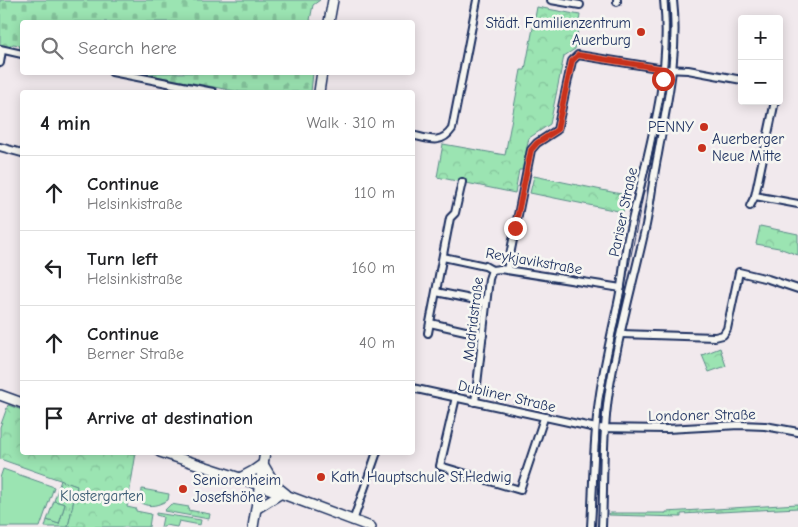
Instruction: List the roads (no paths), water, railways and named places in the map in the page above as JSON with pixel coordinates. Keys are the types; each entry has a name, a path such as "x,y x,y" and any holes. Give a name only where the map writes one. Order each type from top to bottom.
{"street":[{"path":"329,20 333,0"},
{"path":"415,136 440,140 448,136 452,129 477,0"},
{"path":"551,0 580,5"},
{"name":"Pariser Straße","path":"591,527 596,428 601,387 628,240 664,69 666,30 664,0"},
{"name":"Pariser Straße","path":"602,527 605,428 609,392 649,211 674,68 675,22 673,0"},
{"path":"0,63 1,50 20,54"},
{"path":"507,270 533,147 557,130 574,57 578,55 664,69 674,68 738,79"},
{"path":"127,75 203,90"},
{"path":"319,90 322,75"},
{"path":"750,206 755,196 774,105"},
{"path":"0,147 20,152"},
{"path":"428,333 450,218 456,213 462,182"},
{"path":"755,196 798,204"},
{"name":"Reykjavikstraße","path":"443,257 485,266 492,270 500,269 620,288"},
{"name":"Madridstraße","path":"476,402 486,302 492,270"},
{"path":"621,334 715,337 723,335 727,329 738,272 798,289"},
{"path":"436,292 486,302"},
{"path":"430,323 483,335"},
{"name":"Dubliner Straße","path":"415,389 596,428"},
{"path":"0,395 20,402"},
{"path":"456,397 440,466 520,490 544,418"},
{"name":"Londoner Straße","path":"605,428 666,429 747,425 798,432"},
{"path":"596,428 605,428"},
{"path":"169,455 240,478 358,524 371,527"},
{"path":"253,527 264,455"},
{"path":"358,524 376,455"},
{"path":"240,478 263,464"},
{"path":"263,464 276,486 284,495"},
{"path":"256,509 284,495"}],"tram line":[{"path":"595,527 602,399 663,97 668,49 667,0"}],"place":[{"name":"Städt. Familienzentrum Auerburg","path":"641,32"},
{"name":"PENNY","path":"704,127"},
{"name":"Auerberger Neue Mitte","path":"702,148"},
{"name":"Kath. Hauptschule St.Hedwig","path":"321,477"},
{"name":"Seniorenheim Josefshöhe","path":"183,489"}],"park label":[{"name":"Klostergarten","path":"102,496"}]}
